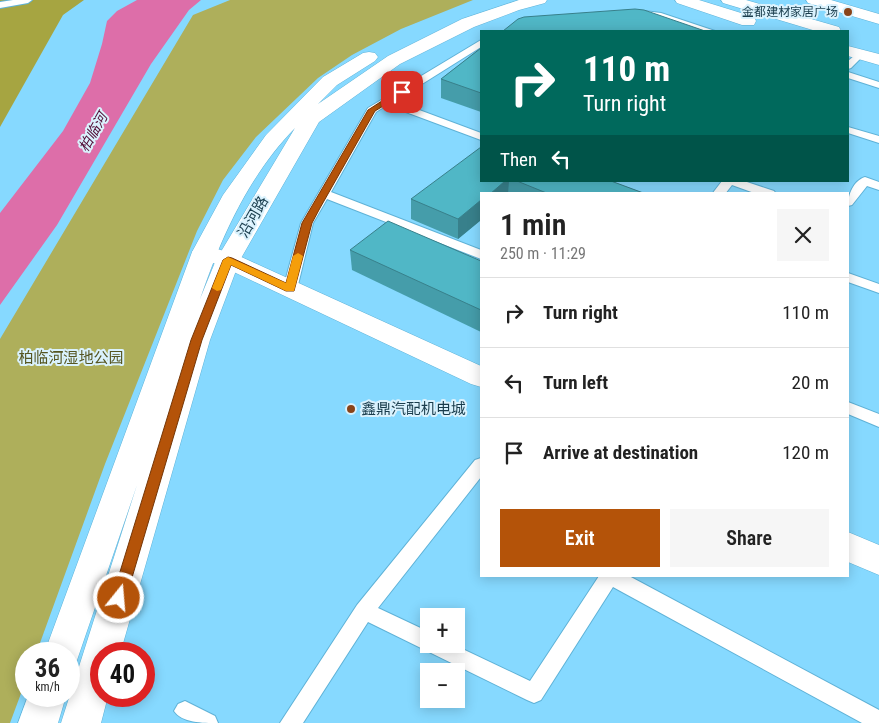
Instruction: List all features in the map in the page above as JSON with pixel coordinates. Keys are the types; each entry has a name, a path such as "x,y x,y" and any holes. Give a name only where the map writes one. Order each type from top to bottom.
{"street":[{"name":"沿河路","path":"106,642 196,340 216,256 234,195 273,139 330,81 402,39 443,20 500,0"},
{"name":"沿河路","path":"67,642 216,256 311,118 394,60 468,23 514,6 539,0"},
{"path":"683,0 781,30"},
{"path":"730,0 830,30"},
{"path":"814,0 879,19"},
{"path":"849,36 879,45"},
{"path":"851,57 879,60"},
{"path":"216,256 480,377"},
{"path":"849,546 879,561"},
{"name":"沿河路","path":"81,723 90,694"},
{"path":"38,723 43,707"}],"lane":[{"path":"0,6 28,0"},
{"path":"629,13 658,15 707,30"},
{"path":"290,289 307,223 372,110 480,44"},
{"path":"849,75 879,85"},
{"path":"386,101 480,137"},
{"path":"849,130 879,140"},
{"path":"720,192 729,182"},
{"path":"733,182 764,192"},
{"path":"849,201 865,182 879,186"},
{"path":"324,194 480,255"},
{"path":"849,276 879,288"},
{"path":"849,408 879,421"},
{"path":"291,723 364,611 480,466"},
{"path":"451,653 534,692 609,577"},
{"path":"612,577 879,721"},
{"path":"364,611 420,638"},
{"path":"185,711 207,723"}],"green space":[{"name":"柏临河湿地公园","path":"230,0 473,0 401,29 352,55 318,78 256,137 223,180 197,231 105,464 40,642 15,642 16,707 10,723 0,723 0,339 193,15"}],"shaded area":[{"path":"0,0 84,0 63,15 0,127"}],"water":[{"name":"柏临河","path":"137,0 201,0 189,10 151,64 57,225 0,305 0,213 63,131 90,83 107,21 117,11"}],"building":[{"path":"635,9 644,10 702,30 504,30 518,19"},
{"path":"480,49 480,93 441,79"},
{"path":"480,148 480,182 504,182 492,192 480,192 480,201 458,219 411,199"},
{"path":"519,182 614,182 641,192 544,192"},
{"path":"388,221 480,261 480,310 350,250"}],"slow traffic":[{"path":"217,288 228,260 290,289 298,256"}],"place":[{"name":"金都建材家居广场","path":"848,12"},
{"name":"鑫鼎汽配机电城","path":"351,409"}],"route":[{"path":"119,598 196,340 228,260 290,289 307,223 372,110 402,92"}]}
